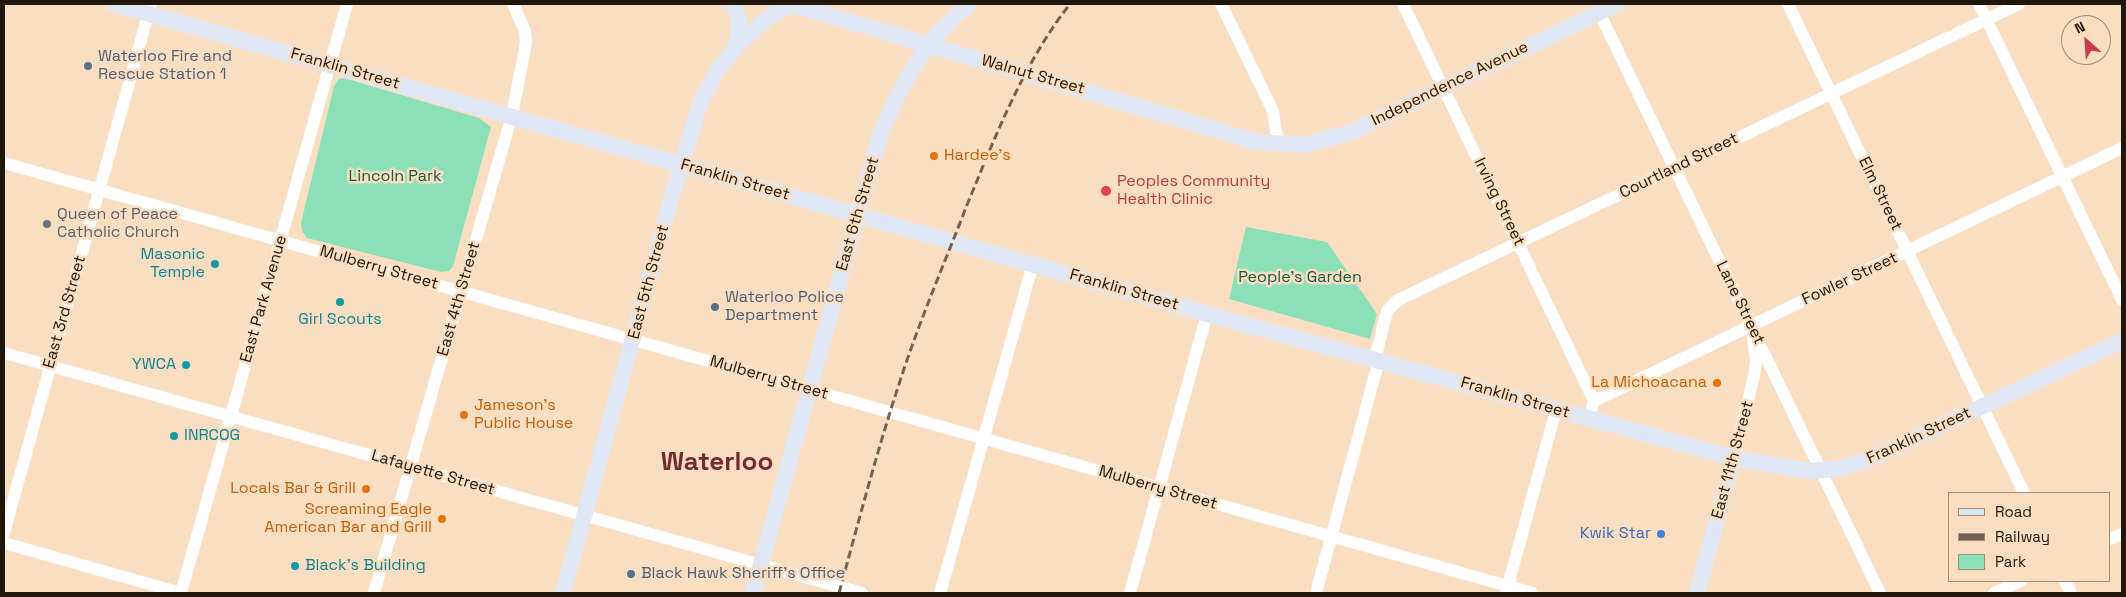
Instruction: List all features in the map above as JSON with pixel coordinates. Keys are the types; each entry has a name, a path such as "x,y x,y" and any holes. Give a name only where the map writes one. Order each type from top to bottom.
{"main road":[{"name":"Franklin Street","path":"114,4 150,9 330,64 1207,314 1734,458 1791,470 1821,471 1837,469 1868,460 2122,340"},
{"path":"732,4 739,18 739,30 735,48"},
{"name":"East 5th Street","path":"563,593 681,165 701,101 719,68 735,48 753,29 790,4"},
{"name":"Walnut Street","path":"790,4 1257,142 1278,144"},
{"name":"East 6th Street","path":"753,593 880,135 902,84 928,44 969,4"},
{"name":"Independence Avenue","path":"1278,144 1304,145 1352,132 1594,10 1617,4"},
{"name":"East 11th Street","path":"1696,593 1734,458"}],"street":[{"name":"East Park Avenue","path":"181,593 347,4"},
{"name":"East 4th Street","path":"374,593 512,116 526,44 525,31 513,4"},
{"path":"1221,4 1273,111 1278,144"},
{"name":"Irving Street","path":"1403,4 1594,400"},
{"name":"Elm Street","path":"1788,4 2024,492"},
{"path":"1979,4 2122,300"},
{"name":"Courtland Street","path":"1316,593 1377,360 1387,312 1398,300 2018,4"},
{"name":"East 3rd Street","path":"4,533 150,9"},
{"name":"Lane Street","path":"1594,10 1674,168 1880,593"},
{"name":"Fowler Street","path":"1594,400 2122,148"},
{"name":"Mulberry Street","path":"4,163 1332,536 1507,590 1533,593"},
{"path":"940,593 1033,264"},
{"path":"1130,593 1207,314"},
{"name":"East 11th Street","path":"1734,458 1756,361 1751,326"},
{"name":"Lafayette Street","path":"4,353 862,593"},
{"path":"1589,419 1594,400"},
{"path":"1507,590 1556,410"},
{"path":"4,543 181,593"},
{"path":"1994,593 2019,582"}],"green space":[{"name":"Lincoln Park","path":"344,78 479,118 491,127 453,266 449,271 441,272 307,238 302,231 301,223 334,86 339,79"},
{"name":"People's Garden","path":"1246,227 1327,242 1377,314 1370,339 1229,299"}],"railway":[{"path":"839,593 893,402 933,290 1000,126 1038,51 1070,4"}],"place":[{"name":"Waterloo Fire and Rescue Station 1","path":"88,66"},
{"name":"Hardee's","path":"934,156"},
{"name":"Peoples Community Health Clinic","path":"1106,191"},
{"name":"Queen of Peace Catholic Church","path":"47,224"},
{"name":"Masonic Temple","path":"215,264"},
{"name":"Girl Scouts","path":"340,302"},
{"name":"Waterloo Police Department","path":"715,307"},
{"name":"YWCA","path":"186,365"},
{"name":"La Michoacana","path":"1717,383"},
{"name":"Jameson's Public House","path":"464,415"},
{"name":"INRCOG","path":"174,436"},
{"name":"Locals Bar & Grill","path":"366,489"},
{"name":"Screaming Eagle American Bar and Grill","path":"442,519"},
{"name":"Kwik Star","path":"1661,534"},
{"name":"Black's Building","path":"295,566"},
{"name":"Black Hawk Sheriff's Office","path":"631,574"}],"district":[{"name":"Waterloo","path":"717,463"}]}
